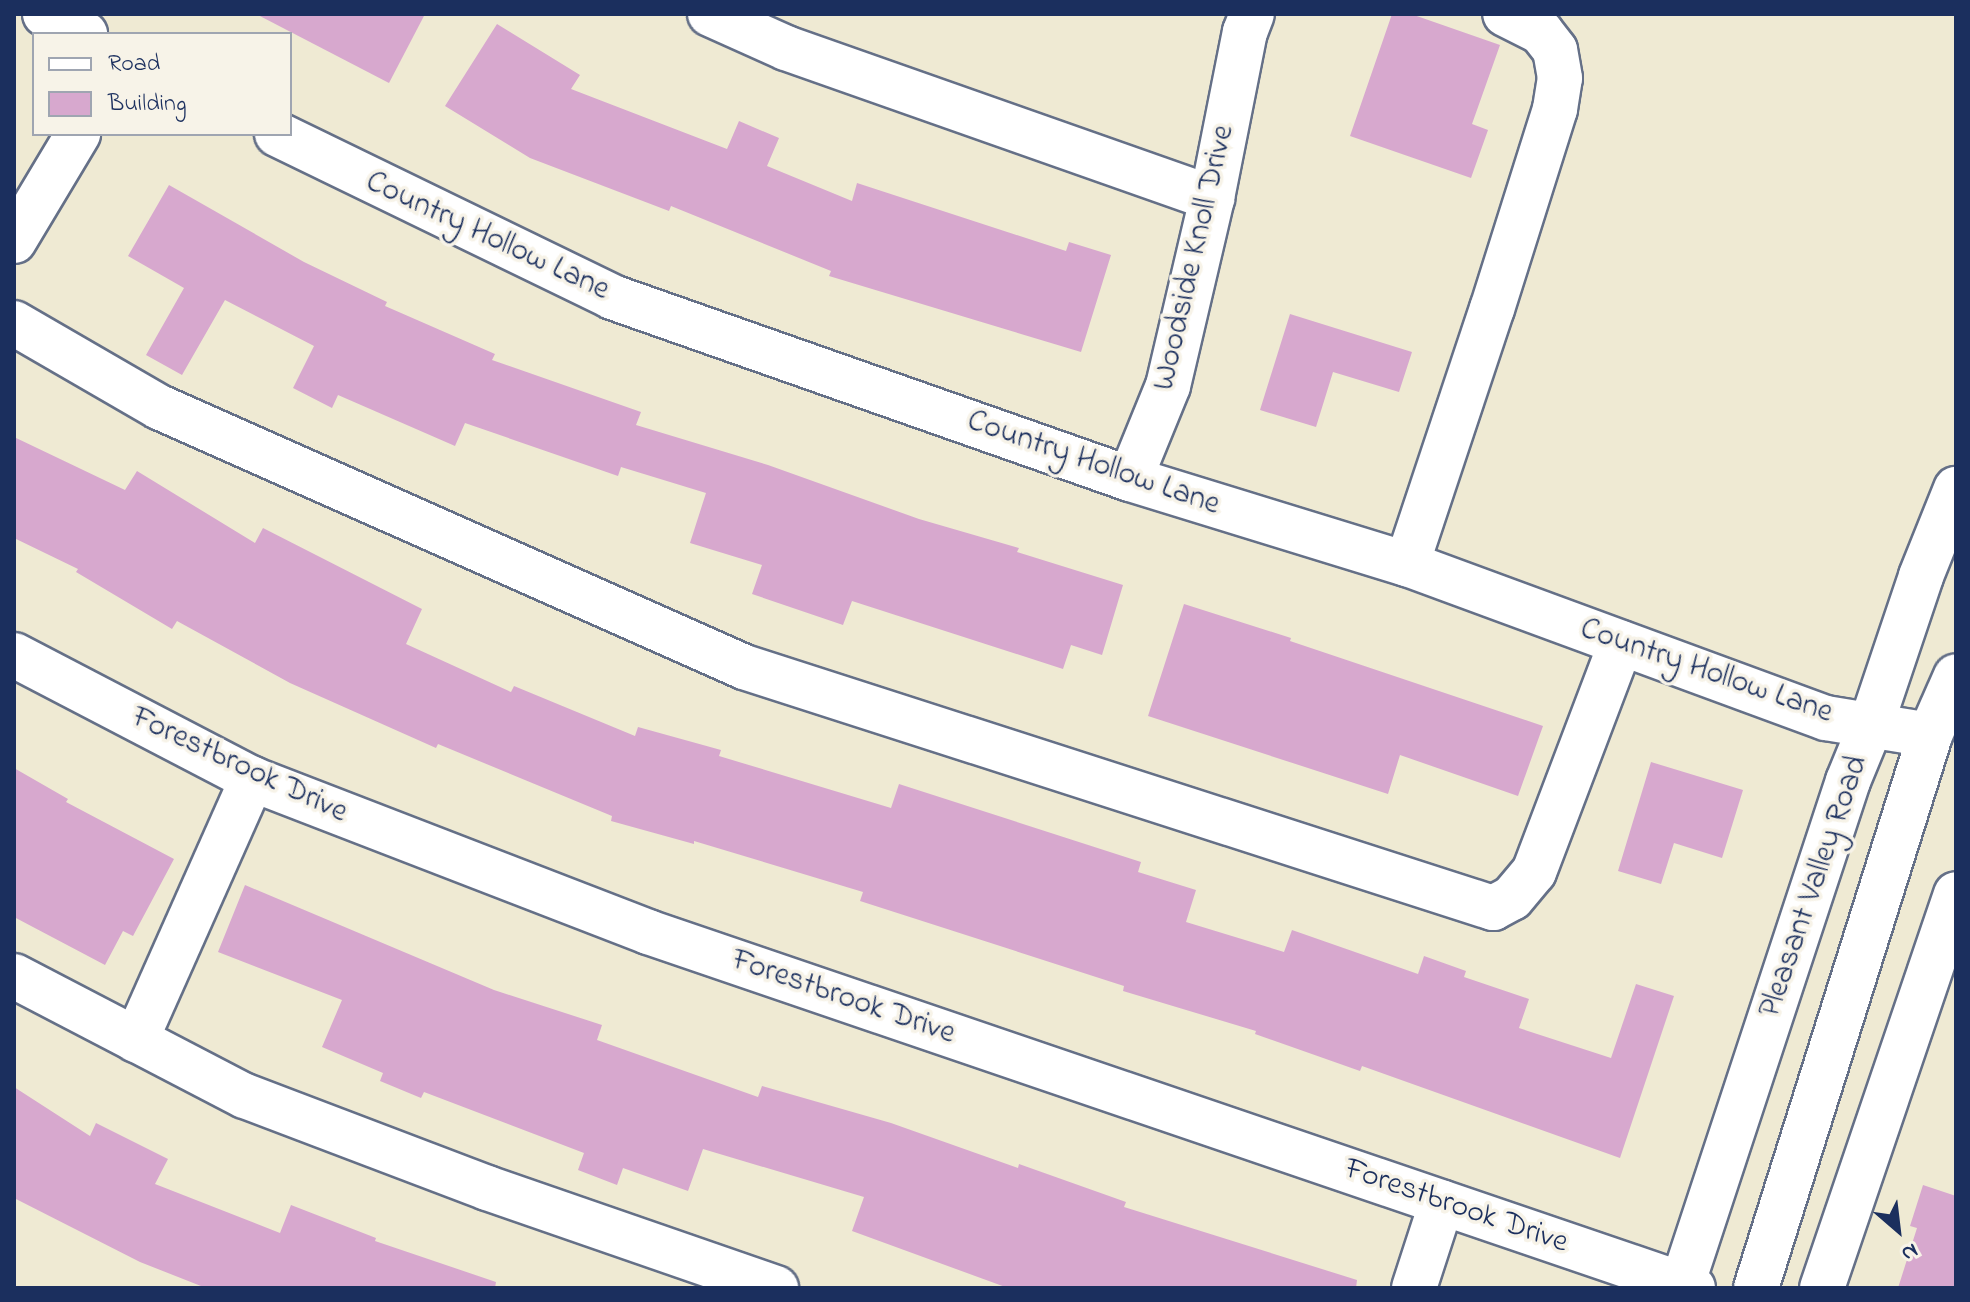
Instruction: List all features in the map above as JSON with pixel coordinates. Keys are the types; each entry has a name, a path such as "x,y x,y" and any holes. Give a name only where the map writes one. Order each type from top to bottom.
{"street":[{"path":"45,14 81,32"},
{"path":"710,14 786,48 1212,198"},
{"path":"1407,564 1555,109 1560,78 1555,50 1541,32 1505,14"},
{"name":"Woodside Knoll Drive","path":"1130,479 1168,386 1249,23"},
{"path":"14,241 77,136"},
{"name":"Country Hollow Lane","path":"281,136 612,297 1130,479 1407,564 1826,718 1930,735"},
{"path":"14,323 159,407 744,667 1493,908 1512,898 1534,872 1621,643"},
{"name":"Pleasant Valley Road","path":"1686,1287 1848,781 1871,725 1921,576 1956,489"},
{"name":"Forestbrook Drive","path":"14,655 252,779 648,932 1686,1287"},
{"name":"Pleasant Valley Road","path":"1756,1288 1930,735 1956,676"},
{"path":"136,1040 252,779"},
{"path":"1822,1288 1956,894"},
{"path":"14,976 245,1096 487,1188 776,1288"},
{"path":"1414,1288 1442,1202"}],"building":[{"path":"256,14 425,14 389,83"},
{"path":"1392,14 1411,14 1500,45 1472,124 1488,130 1471,178 1350,136"},
{"path":"497,24 580,75 571,89 727,149 739,121 779,138 767,166 852,201 857,183 1066,251 1069,242 1111,255 1081,352 829,276 831,271 671,206 669,211 530,158 445,106"},
{"path":"169,185 304,262 387,302 385,306 495,354 492,360 641,412 636,425 768,465 919,519 1019,548 1017,552 1123,585 1102,655 1071,645 1063,669 852,601 843,625 752,594 762,565 690,543 706,493 621,467 618,476 465,423 455,446 338,395 332,408 293,388 314,346 225,300 182,375 146,355 184,288 128,256"},
{"path":"1290,314 1412,352 1399,392 1333,372 1316,427 1260,410"},
{"path":"14,437 125,490 137,471 255,543 263,528 422,609 406,644 511,692 514,686 635,736 638,727 721,750 719,756 891,808 899,784 1141,862 1138,872 1196,890 1186,922 1284,952 1292,930 1418,974 1424,956 1466,971 1464,977 1529,999 1519,1028 1611,1058 1636,984 1674,996 1620,1158 1362,1066 1360,1071 1255,1034 1256,1031 1123,991 1124,986 860,901 863,892 694,841 694,844 611,821 612,816 438,744 436,748 290,683 177,621 172,629 76,572 78,569 14,538"},
{"path":"1184,604 1543,726 1518,796 1400,755 1388,794 1148,716"},
{"path":"1651,762 1743,790 1722,858 1674,843 1661,884 1618,871"},
{"path":"14,768 68,799 66,802 174,859 133,936 123,931 105,965 14,917"},
{"path":"245,885 494,990 602,1025 597,1040 758,1097 762,1086 891,1123 1018,1168 1019,1164 1126,1202 1124,1207 1357,1280 1356,1288 1008,1288 852,1231 864,1197 703,1149 688,1191 623,1168 617,1185 578,1170 584,1153 424,1092 421,1098 380,1081 383,1073 322,1047 342,1000 218,952"},
{"path":"14,1087 90,1136 96,1123 168,1159 155,1184 280,1233 291,1205 376,1238 375,1241 496,1282 495,1288 206,1288 140,1262 14,1198"},
{"path":"1923,1185 1956,1196 1956,1288 1898,1288 1917,1228 1910,1226"}]}
